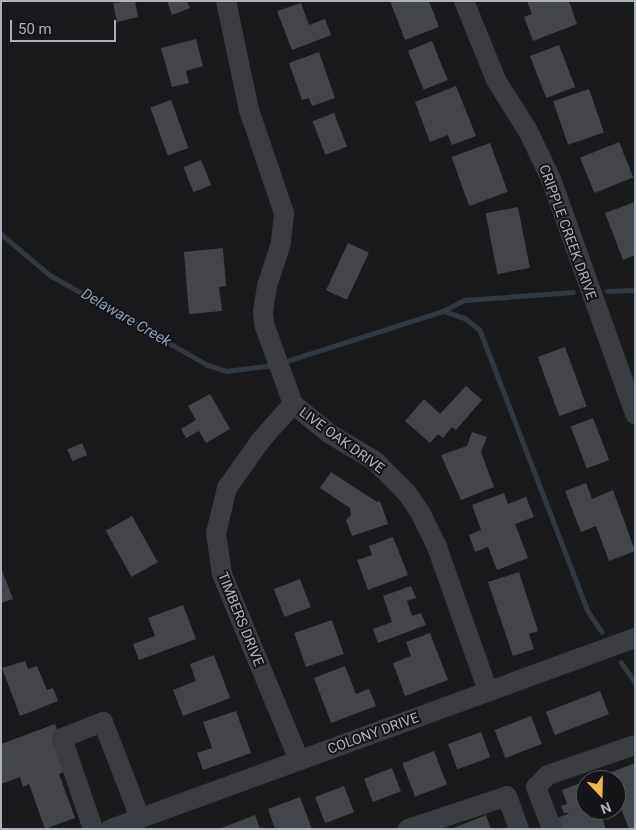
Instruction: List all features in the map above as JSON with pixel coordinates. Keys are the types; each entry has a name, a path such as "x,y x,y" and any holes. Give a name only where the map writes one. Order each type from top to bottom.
{"street":[{"name":"LIVE OAK DRIVE","path":"226,1 249,110 284,213 281,243 267,286 263,312 271,346 282,376 293,404 330,434 375,461 407,493 420,512 437,547 488,692"},
{"name":"CRIPPLE CREEK DRIVE","path":"464,1 496,80 528,131 551,179 635,414"},
{"name":"TIMBERS DRIVE","path":"293,404 261,440 227,488 216,533 222,574 299,760"},
{"name":"COLONY DRIVE","path":"112,829 635,638"},
{"path":"93,829 62,738 103,722 140,818"},
{"path":"552,829 536,787 548,775 635,745"},
{"path":"408,829 507,796 519,829"}],"building":[{"path":"135,1 138,17 117,22 113,3"},
{"path":"167,1 187,1 190,8 172,15"},
{"path":"390,1 429,1 439,27 405,40"},
{"path":"527,1 569,1 577,24 533,41 524,17 532,14"},
{"path":"301,3 309,25 325,19 331,35 292,50 277,11"},
{"path":"196,39 203,66 186,71 189,83 172,87 161,48"},
{"path":"432,41 448,80 424,90 408,51"},
{"path":"559,45 575,87 546,98 530,56"},
{"path":"319,52 335,98 312,106 309,98 302,100 289,63"},
{"path":"456,86 476,136 452,145 448,135 430,142 415,102"},
{"path":"589,89 604,132 568,145 553,101"},
{"path":"171,100 188,148 168,155 150,108"},
{"path":"334,113 347,147 325,155 313,121"},
{"path":"619,142 633,177 594,193 580,158"},
{"path":"490,143 508,192 469,206 451,157"},
{"path":"201,160 211,185 193,192 183,167"},
{"path":"635,202 635,255 623,260 605,213"},
{"path":"518,207 530,268 497,274 486,213"},
{"path":"348,243 369,253 347,300 326,290"},
{"path":"223,248 226,286 219,287 222,311 189,314 184,252"},
{"path":"565,347 587,406 559,416 538,357"},
{"path":"466,386 482,400 456,430 452,427 443,438 438,434 430,443 405,421 424,399 440,414"},
{"path":"210,394 230,429 206,443 199,431 186,438 181,429 196,420 188,406"},
{"path":"593,418 609,460 587,469 571,427"},
{"path":"472,432 487,437 481,452 494,487 461,500 441,455 467,446"},
{"path":"82,443 87,455 72,461 67,449"},
{"path":"331,472 377,502 380,501 388,524 352,536 346,520 351,515 350,508 320,488"},
{"path":"586,483 592,499 613,490 635,551 609,561 596,526 581,532 565,491"},
{"path":"504,493 508,504 526,497 534,517 515,524 528,558 497,570 488,547 475,552 469,535 481,530 472,505"},
{"path":"132,516 158,562 131,577 106,531"},
{"path":"393,537 408,575 368,590 357,560 372,555 369,546"},
{"path":"1,568 13,599 1,603"},
{"path":"519,572 538,631 529,634 534,649 513,656 488,582"},
{"path":"300,579 311,607 285,617 274,589"},
{"path":"411,586 416,598 407,601 412,616 421,613 426,625 378,643 373,629 392,622 383,596"},
{"path":"183,605 196,639 139,660 133,644 155,636 148,618"},
{"path":"332,620 344,654 306,667 294,633"},
{"path":"430,633 448,680 405,696 393,663 411,656 406,642"},
{"path":"214,655 230,698 183,716 173,690 196,681 190,664"},
{"path":"25,661 28,669 37,666 47,690 53,688 58,701 20,716 2,668"},
{"path":"345,666 356,694 369,689 376,706 331,723 314,678"},
{"path":"600,691 609,714 555,735 546,712"},
{"path":"236,711 251,753 203,770 197,753 212,748 203,722"},
{"path":"531,716 542,744 505,758 495,730"},
{"path":"55,724 71,769 59,774 75,818 45,829 29,784 23,787 20,777 1,784 1,744"},
{"path":"481,732 490,757 457,769 448,744"},
{"path":"434,751 447,785 415,797 402,763"},
{"path":"635,763 635,829 629,829 626,820 626,770 617,770"},
{"path":"392,768 401,791 373,802 364,779"},
{"path":"576,785 576,820 603,820 606,829 562,829 557,818 570,813 564,813 561,806 567,804 562,790"},
{"path":"344,786 354,812 325,823 315,797"},
{"path":"300,797 312,829 275,829 268,809"},
{"path":"255,815 260,829 219,829"},
{"path":"486,815 491,829 451,829"}],"waterway":[{"name":"Delaware Creek","path":"1,234 50,275 208,365 226,371 274,365"},
{"path":"607,291 635,290"},
{"path":"443,311 465,300 573,292"},
{"path":"284,362 443,311 465,318 480,330 588,611 602,632"},
{"path":"621,662 635,682"}]}
